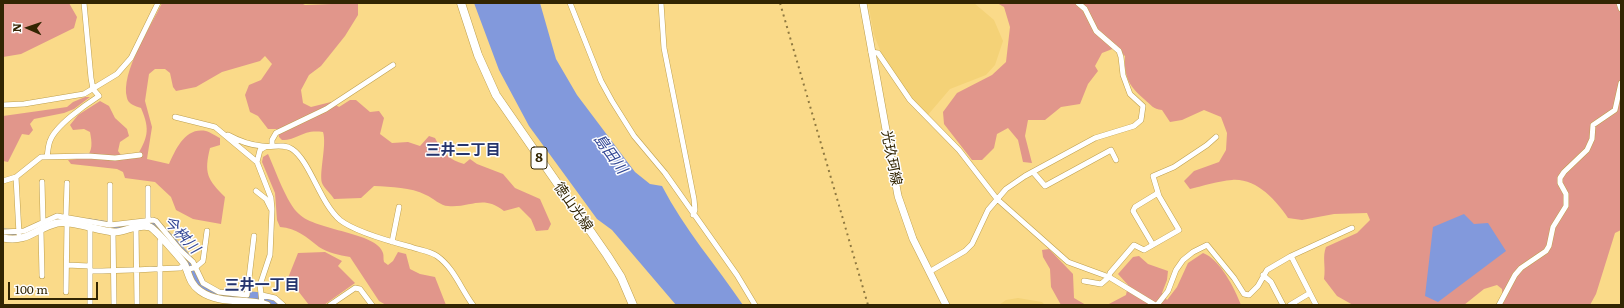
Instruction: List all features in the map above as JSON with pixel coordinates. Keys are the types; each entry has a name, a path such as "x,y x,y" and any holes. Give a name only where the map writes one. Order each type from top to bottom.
{"main road":[{"name":"徳山光線","path":"461,3 478,55 496,95 607,255 621,278 633,305"},
{"name":"光玖珂線","path":"863,3 898,196 906,223 946,305"},
{"path":"3,238 41,231 67,220 90,228 136,227 148,223 157,231 185,267 192,283 204,294 222,300 264,304"}],"street":[{"path":"47,157 50,140 55,133 75,113 98,96 93,89 87,48 84,3"},
{"path":"3,105 70,98 84,94 124,69 158,3"},
{"path":"570,3 598,75 612,101 634,136 665,173 693,215 737,275 755,305"},
{"path":"661,3 664,48 694,199 695,210 693,215"},
{"path":"929,272 965,251 972,244 988,210 1006,189 1033,172 1095,138 1134,126 1141,120 1142,106 1130,94 1123,74 1121,57 1118,51 1096,31 1085,9 1078,3"},
{"path":"1618,3 1621,9"},
{"path":"871,52 878,53 910,100 959,150 997,199 1068,262 1109,276 1156,305 1168,291 1176,270 1183,260 1193,252 1207,245 1234,278 1244,294 1249,295 1258,286 1266,270 1291,256 1352,228"},
{"path":"272,146 272,140 276,133 326,110 393,65"},
{"path":"1499,305 1515,275 1521,268 1546,251 1553,227 1566,206 1566,194 1560,183 1560,178 1564,172 1587,150 1592,139 1593,125 1615,110 1621,83"},
{"path":"175,117 215,127 228,136 257,162 271,198 272,209 270,255 260,285 264,304"},
{"path":"228,136 239,141 265,147 282,146 292,149 302,159 328,206 338,219 345,224 392,242 436,256 450,269 473,305"},
{"path":"1084,281 1101,284 1134,245 1144,250 1179,230 1158,192 1153,176 1156,173 1174,166 1207,145 1216,137"},
{"path":"257,162 260,150 265,147"},
{"path":"1033,172 1045,186 1111,150 1116,160"},
{"path":"3,181 16,177 35,160 47,157 88,156 116,158 140,155"},
{"path":"16,177 19,236"},
{"path":"42,182 43,222"},
{"path":"66,292 67,183"},
{"path":"110,184 114,305"},
{"path":"148,188 148,223"},
{"path":"256,191 266,199 272,209"},
{"path":"1153,245 1133,211 1135,207 1158,192"},
{"path":"392,242 399,207"},
{"path":"3,232 19,236 43,222 57,216 67,220 112,228 156,221 196,267 202,283 219,292 247,295 254,236"},
{"path":"136,227 137,305"},
{"path":"90,228 90,305"},
{"path":"41,231 42,276"},
{"path":"67,265 113,271 196,267 203,261 207,231"},
{"path":"160,305 160,241 162,238"},
{"path":"1291,256 1316,305"},
{"path":"1263,275 1270,282 1283,305"},
{"path":"248,284 260,285"},
{"path":"330,305 355,288 360,289 372,305"},
{"path":"1290,305 1310,293"},
{"path":"262,295 275,298 283,305"}],"shaded area":[{"path":"3,3 69,3 77,17 74,28 21,54 3,57"},
{"path":"162,3 301,3 305,5 358,3 358,15 345,36 321,66 309,75 301,90 303,103 311,107 331,102 339,107 350,100 356,100 370,112 379,111 384,118 380,134 392,143 408,142 420,146 429,136 435,138 443,151 450,158 464,164 470,159 477,164 503,174 515,188 540,199 551,224 548,230 536,231 531,219 519,207 504,211 490,203 483,202 445,206 420,192 401,188 374,186 361,198 334,199 324,187 321,178 324,144 323,132 310,132 288,140 282,140 279,137 278,129 268,129 258,116 250,112 245,95 249,85 261,80 272,64 265,56 260,61 222,72 196,87 176,91 173,87 170,73 165,69 155,69 149,74 145,101 152,127 147,159 169,164 182,140 192,132 206,131 220,138 220,145 210,148 207,170 208,175 214,185 225,197 221,224 193,219 176,210 171,197 155,182 125,178 123,172 117,169 71,164 68,160 86,158 91,149 91,143 90,132 84,129 73,130 70,125 78,115 100,101 109,106 115,118 127,129 129,136 120,142 118,151 124,159 136,158 143,145 147,129 141,108 129,102 127,98 126,88 128,76 132,63 144,37"},
{"path":"868,3 974,3 994,20 1003,41 995,65 986,75 950,89 927,116 911,100 884,60 874,35"},
{"path":"997,3 1621,3 1621,230 1615,233 1596,294 1590,305 1502,305 1502,289 1497,285 1484,289 1464,305 1353,305 1337,296 1324,279 1325,251 1326,247 1357,233 1370,220 1367,213 1334,214 1302,220 1288,218 1278,204 1257,186 1241,180 1216,182 1190,189 1184,181 1194,171 1219,162 1226,150 1227,133 1221,117 1204,110 1182,120 1170,122 1162,110 1156,109 1152,106 1131,85 1125,70 1125,56 1115,48 1102,53 1095,66 1098,71 1088,84 1080,104 1061,107 1045,120 1028,120 1025,136 1032,163 1023,162 1018,140 1008,128 997,134 994,148 982,160 972,160 944,124 943,112 957,93 992,75 1006,62 1010,27 1004,7"},
{"path":"85,97 90,97 74,109 64,113 34,119 30,124 33,130 29,135 22,134 8,162 3,161 3,116 67,107 73,102"},
{"path":"268,154 290,203 299,214 307,220 370,240 378,246 383,253 384,262 388,265 393,261 398,252 406,254 410,269 420,274 435,277 446,305 386,305 379,301 350,257 326,251 296,231 280,227 277,220 275,193 262,162 263,157"},
{"path":"1049,249 1073,274 1074,298 1086,305 1061,305 1051,287 1050,269 1043,257 1042,250"},
{"path":"325,252 342,261 338,266 355,283 324,305 309,305 288,278 298,253"},
{"path":"1203,253 1215,261 1221,268 1231,283 1241,305 1107,305 1126,295 1128,285 1118,274 1133,257 1139,256 1148,264 1168,271 1167,280 1162,293 1167,300 1177,287 1188,263"},
{"path":"1018,298 1042,302 1045,305 999,305 1006,300"}],"water":[{"name":"島田川","path":"474,3 540,3 556,59 577,95 635,172 650,184 662,186 690,232 743,305 676,305 612,230 597,219 529,126 499,70"},
{"path":"1464,214 1474,224 1488,223 1506,251 1438,302 1425,296 1433,227"}],"waterway":[{"name":"今桝川","path":"89,224 115,228 153,223 189,262 196,282 203,288 226,296 263,298 277,305"},
{"name":"今桝川","path":"3,234 21,235 28,233"}],"railway":[{"path":"780,3 868,305"}],"district":[{"name":"三井二丁目","path":"463,151"},
{"name":"三井一丁目","path":"262,286"}]}
